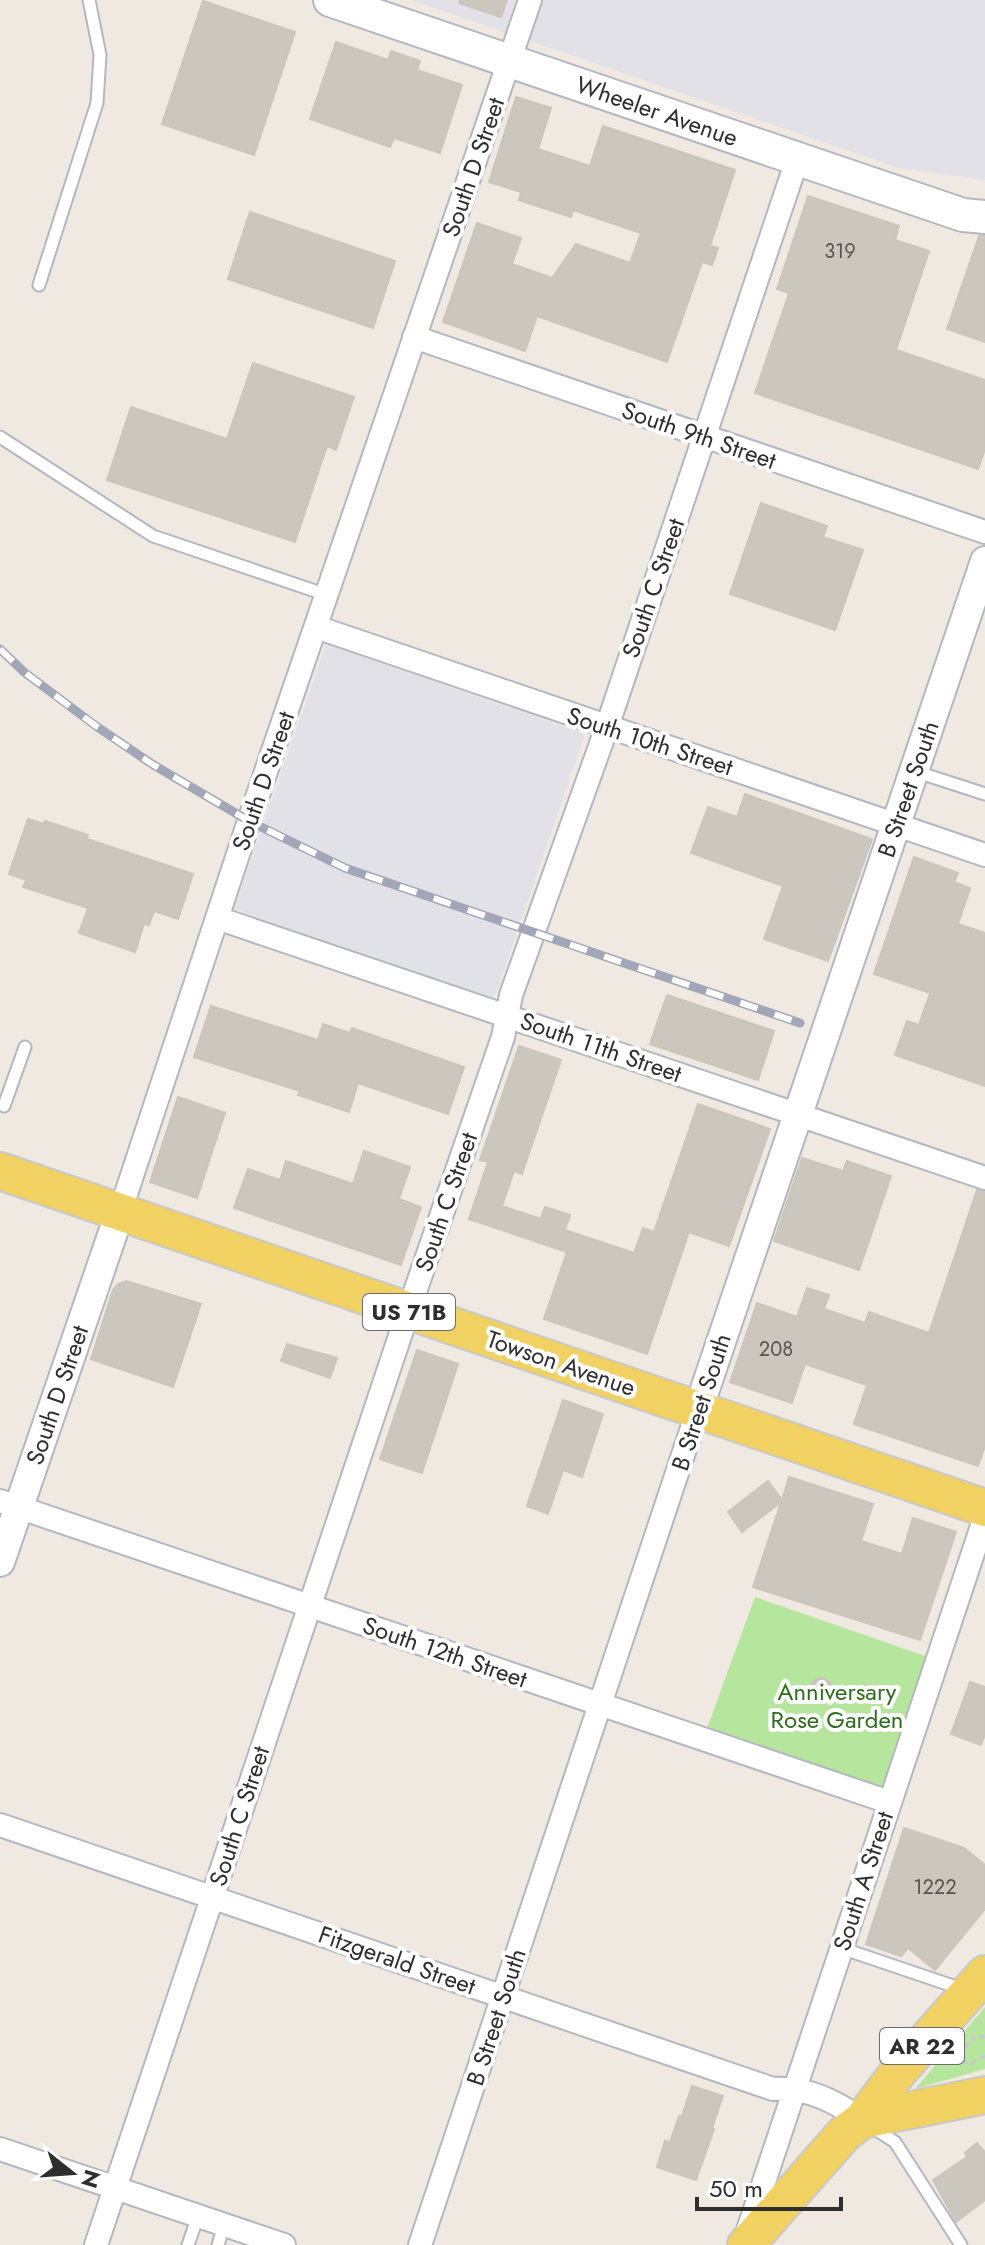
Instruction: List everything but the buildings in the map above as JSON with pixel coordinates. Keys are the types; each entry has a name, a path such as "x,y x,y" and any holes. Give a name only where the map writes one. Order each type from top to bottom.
{"main road":[{"name":"Wheeler Avenue","path":"330,0 963,215 985,217"},
{"name":"Towson Avenue","path":"0,1171 985,1508"},
{"name":"AR 22","path":"744,2245 845,2133 862,2120 899,2071 978,1983"},
{"path":"862,2120 985,2095"}],"street":[{"name":"South D Street","path":"0,1562 9,1504 120,1212 530,0"},
{"name":"South C Street","path":"96,2245 503,1037 511,995 607,727 797,160"},
{"name":"South 9th Street","path":"414,337 985,532"},
{"name":"B Street South","path":"420,2245 985,561"},
{"name":"South 10th Street","path":"316,627 985,855"},
{"name":"South 11th Street","path":"217,918 985,1178"},
{"name":"South 12th Street","path":"9,1504 889,1802"},
{"name":"South A Street","path":"744,2245 985,1517"},
{"name":"Fitzgerald Street","path":"0,1825 773,2089 795,2088 837,2103 862,2120"},
{"path":"0,2149 198,2216 221,2235 284,2245"}],"lane":[{"path":"39,285 97,103 100,55 89,0"},
{"path":"0,437 153,536 327,595"},
{"path":"914,771 985,794"},
{"path":"1,1109 25,1047"},
{"path":"841,1948 978,1983"},
{"path":"862,2120 895,2142 961,2245"},
{"path":"188,2245 198,2216"}],"path":[{"path":"985,2037 975,2036 961,2052 962,2061 970,2064 985,2056"}],"shaded area":[{"path":"411,0 985,0 985,180 898,168"},
{"path":"326,644 585,734 494,999 234,909"}],"green space":[{"name":"Anniversary Rose Garden","path":"755,1597 937,1660 889,1802 703,1739"},
{"path":"985,2007 985,2069 915,2089"}],"railway":[{"path":"0,649 24,672 152,764 249,821 345,868 800,1023"}]}
